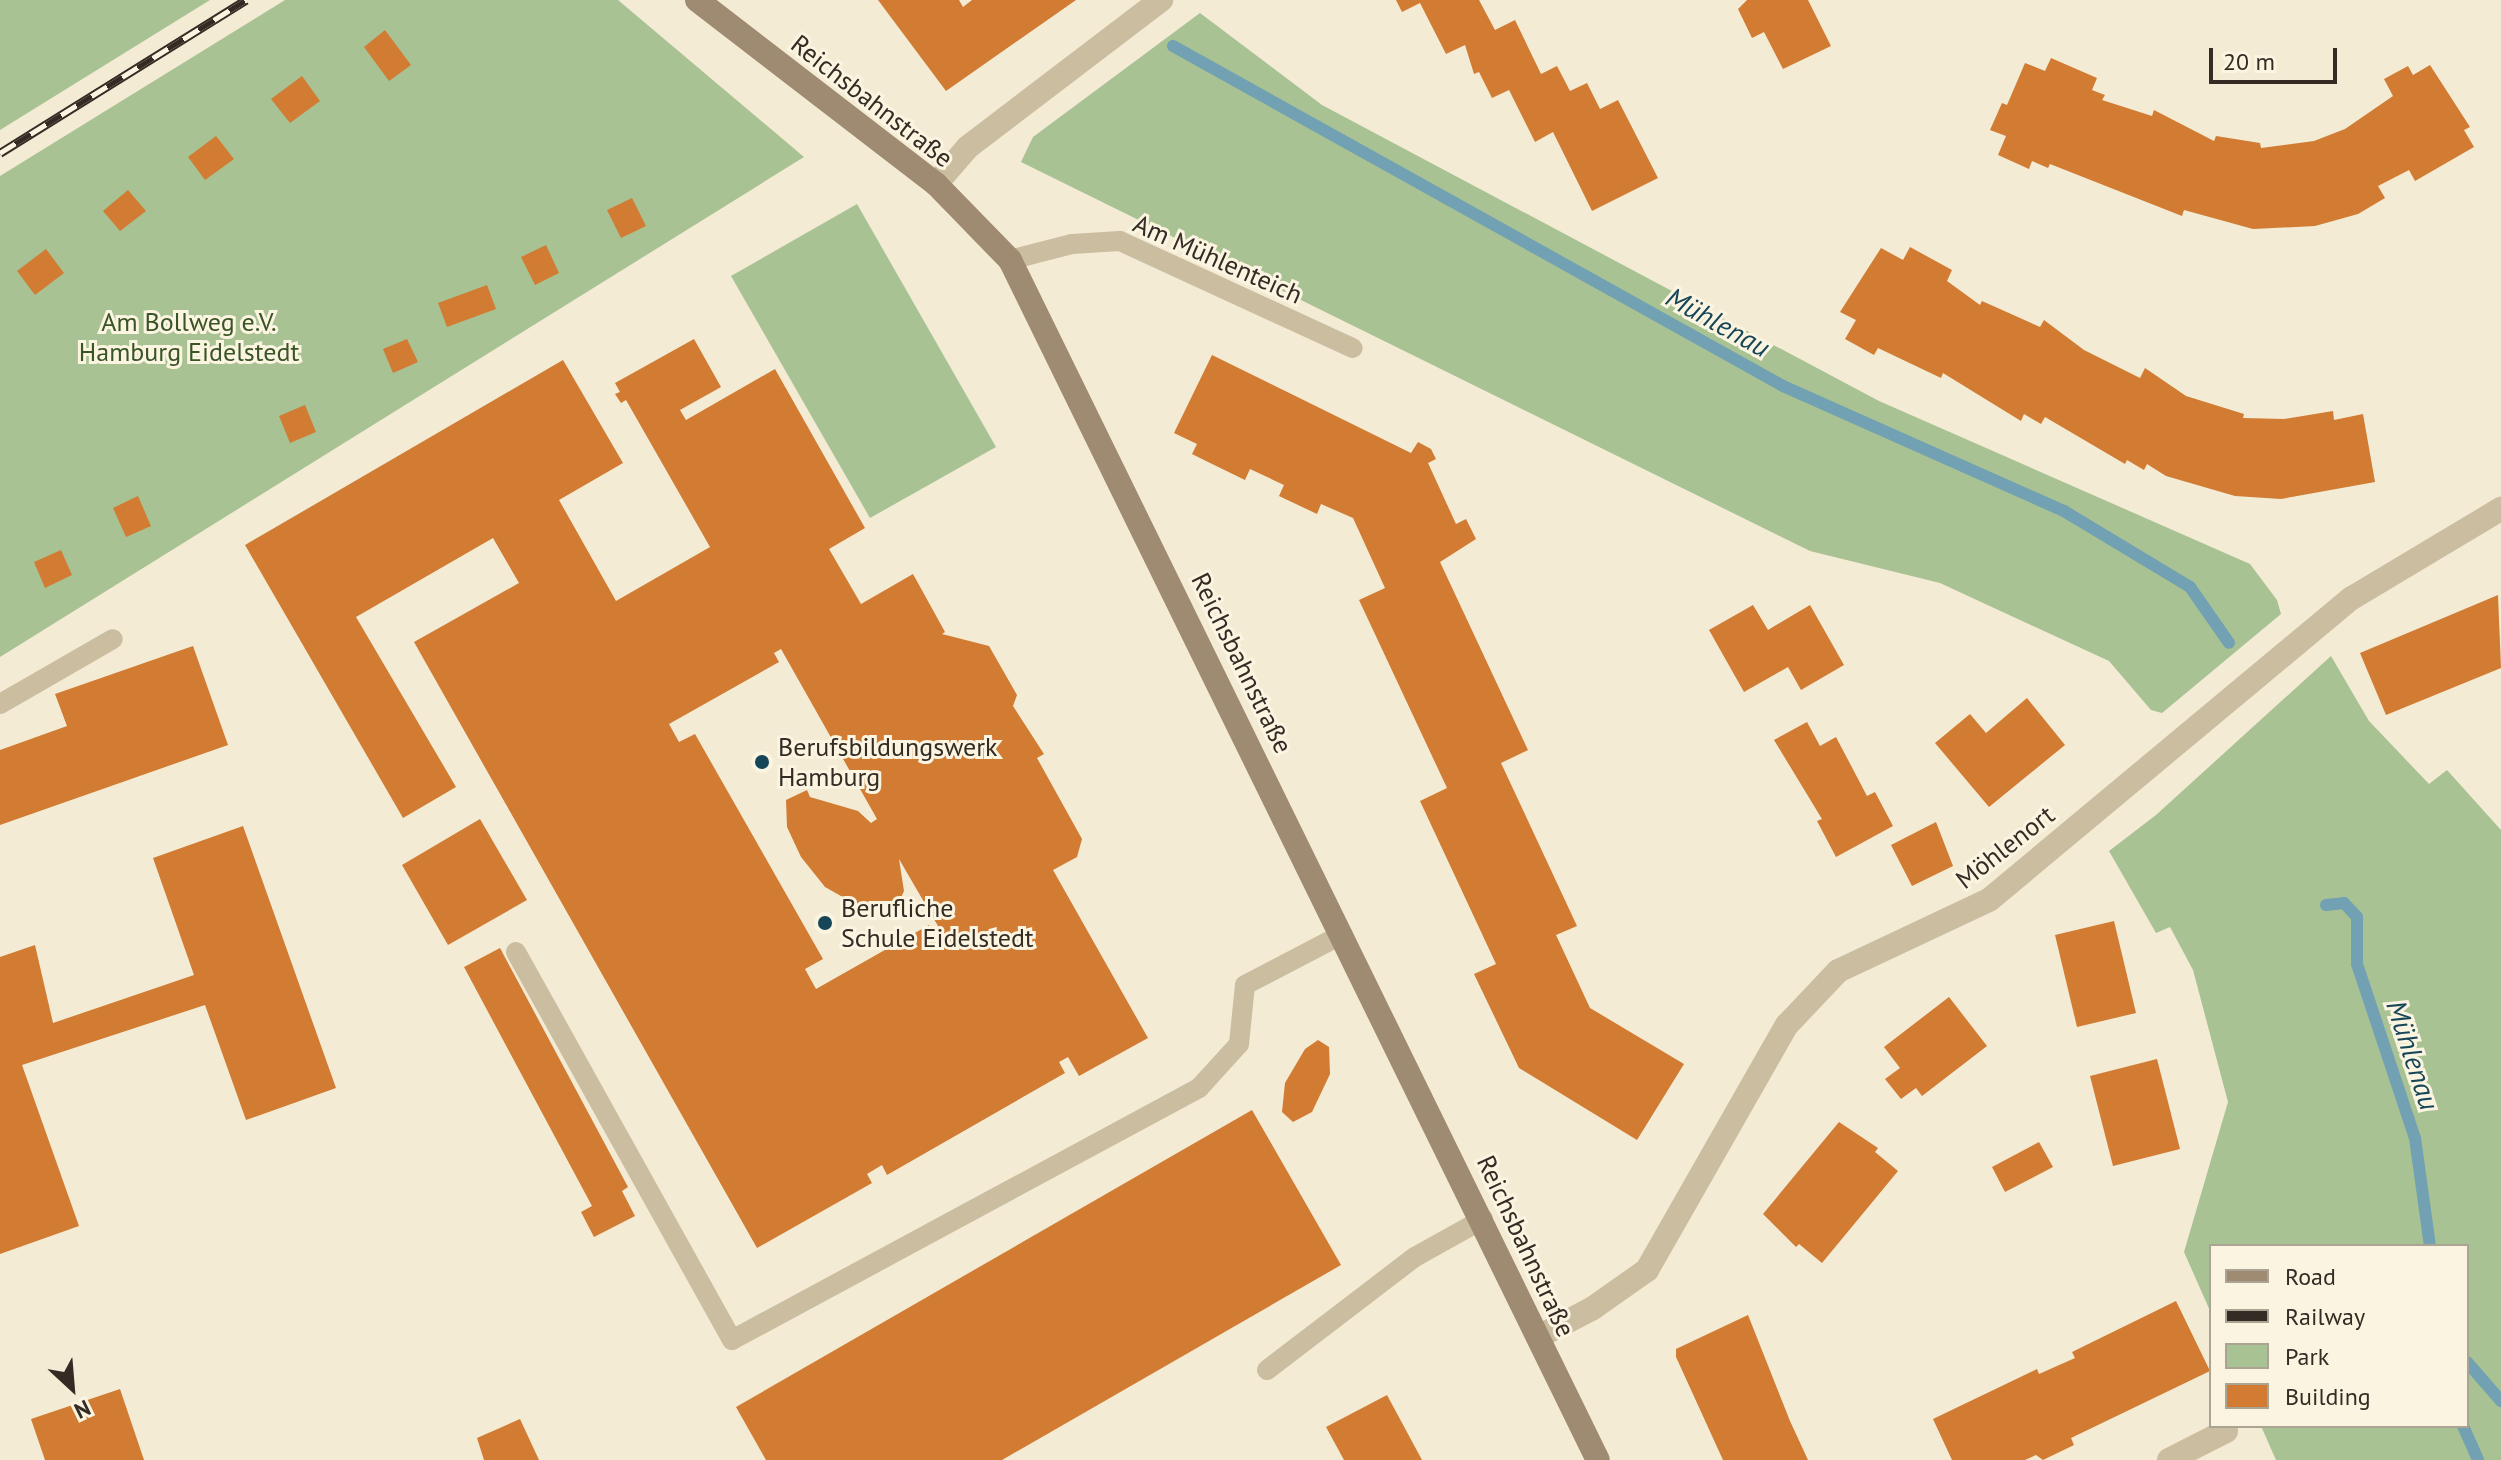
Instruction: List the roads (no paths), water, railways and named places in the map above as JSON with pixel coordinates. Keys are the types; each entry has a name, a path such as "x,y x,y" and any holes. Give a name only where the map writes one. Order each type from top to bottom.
{"street":[{"name":"Reichsbahnstraße","path":"697,0 936,184 1010,260 1483,1219 1598,1460"},
{"path":"936,184 968,147 1161,0"},
{"name":"Möhlenort","path":"1538,1337 1593,1308 1647,1270 1787,1025 1838,971 1989,900 2352,598 2501,509"},
{"path":"2169,1460 2226,1431"}],"lane":[{"name":"Am Mühlenteich","path":"1010,260 1072,244 1120,241 1353,348"},
{"path":"0,704 113,639"},
{"path":"516,952 732,1340 1199,1088 1239,1044 1245,985 1343,934"},
{"path":"1267,1370 1415,1257 1483,1219"}],"waterway":[{"name":"Mühlenau","path":"1173,46 1783,386 2064,511 2190,587 2229,643"},
{"name":"Mühlenau","path":"2326,905 2344,903 2357,917 2357,964 2415,1138 2430,1244"},
{"path":"2469,1364 2501,1401"},
{"name":"Mühlenau","path":"2464,1428 2478,1460"}],"railway":[{"path":"0,153 246,0"}],"place":[{"name":"Berufsbildungswerk Hamburg","path":"762,762"},
{"name":"Berufliche Schule Eidelstedt","path":"825,923"}],"park label":[{"name":"Am Bollweg e.V. Hamburg Eidelstedt","path":"189,337"}]}
